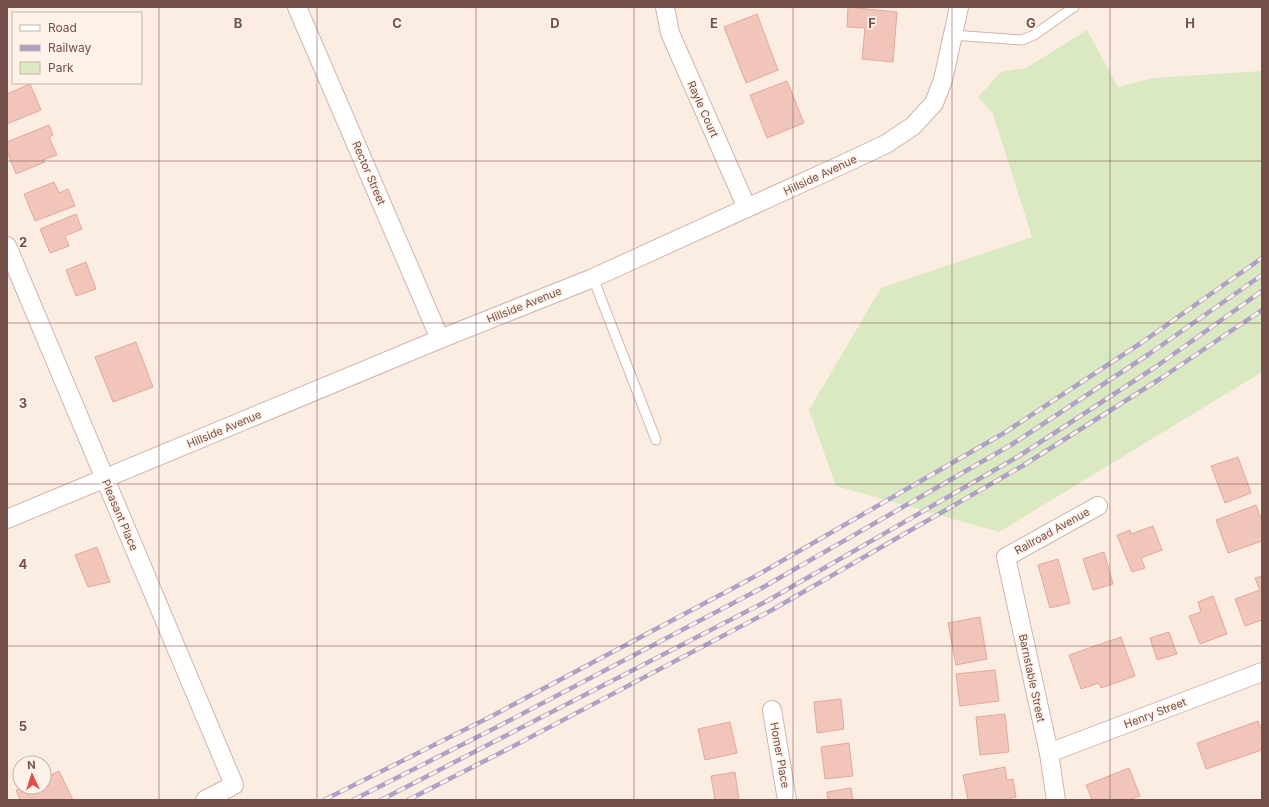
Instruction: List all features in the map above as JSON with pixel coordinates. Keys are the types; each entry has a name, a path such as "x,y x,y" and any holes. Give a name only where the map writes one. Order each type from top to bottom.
{"street":[{"name":"Rector Street","path":"297,7 440,339"},
{"name":"Rayle Court","path":"665,7 670,33 747,208"},
{"name":"Hillside Avenue","path":"7,520 440,339 593,278 886,144 913,126 934,103 943,80 959,7"},
{"name":"Pleasant Place","path":"7,246 234,785 205,800"},
{"name":"Railroad Avenue","path":"1006,557 1098,506"},
{"name":"Barnstable Street","path":"1006,557 1049,753 1056,800"},
{"name":"Henry Street","path":"1049,753 1262,672"},
{"name":"Homer Place","path":"772,710 788,800"}],"lane":[{"path":"952,35 1022,40 1034,35 1074,7"},
{"path":"593,278 656,440"}],"green space":[{"path":"1087,30 1118,87 1154,78 1262,71 1262,372 999,532 836,486 809,410 881,288 1032,237 993,114 978,97 1001,72 1026,68"}],"building":[{"path":"848,7 897,12 893,62 862,59 865,28 847,27"},
{"path":"757,14 778,70 746,83 724,27"},
{"path":"787,81 804,123 767,138 750,95"},
{"path":"30,84 41,110 7,124 7,94"},
{"path":"49,125 53,135 49,137 57,155 43,160 45,162 16,174 7,151 7,142"},
{"path":"54,182 59,193 68,189 75,206 35,221 24,194"},
{"path":"76,214 82,229 65,236 69,246 50,253 40,229"},
{"path":"86,262 96,289 76,296 66,270"},
{"path":"136,342 153,387 113,402 95,357"},
{"path":"1238,457 1251,493 1225,503 1211,466"},
{"path":"1256,505 1262,521 1262,541 1228,553 1216,520"},
{"path":"1153,526 1162,550 1141,558 1145,568 1132,572 1117,535 1130,530 1131,534"},
{"path":"97,547 110,582 88,587 75,555"},
{"path":"1104,552 1113,584 1093,590 1083,559"},
{"path":"1058,559 1070,603 1050,608 1038,565"},
{"path":"1262,576 1262,620 1245,626 1235,599 1260,590 1255,578"},
{"path":"1213,596 1227,634 1200,644 1189,616 1201,612 1198,602"},
{"path":"980,617 987,659 956,665 948,623"},
{"path":"1169,632 1177,654 1157,660 1150,638"},
{"path":"1121,637 1135,676 1101,688 1099,683 1081,689 1069,655"},
{"path":"995,670 999,701 960,706 956,674"},
{"path":"841,699 844,729 817,733 814,702"},
{"path":"1005,714 1009,752 980,755 976,717"},
{"path":"1258,721 1262,732 1262,750 1206,769 1197,743"},
{"path":"730,722 737,753 705,760 698,729"},
{"path":"849,743 853,776 825,779 821,747"},
{"path":"1005,767 1007,780 1013,779 1016,797 1009,800 968,800 963,775"},
{"path":"1129,768 1140,796 1128,800 1092,800 1086,785"},
{"path":"59,771 73,800 20,800 18,795 52,795 52,774"},
{"path":"735,772 739,800 715,800 711,776"},
{"path":"851,788 853,800 828,800 827,792"}],"railway":[{"path":"324,800 488,718 754,577 1004,433 1141,343 1262,258"},
{"path":"353,800 495,728 760,589 1011,445 1149,354 1262,275"},
{"path":"381,800 767,601 1019,456 1157,366 1262,291"},
{"path":"408,800 772,610 1024,465 1163,377 1262,310"}]}
